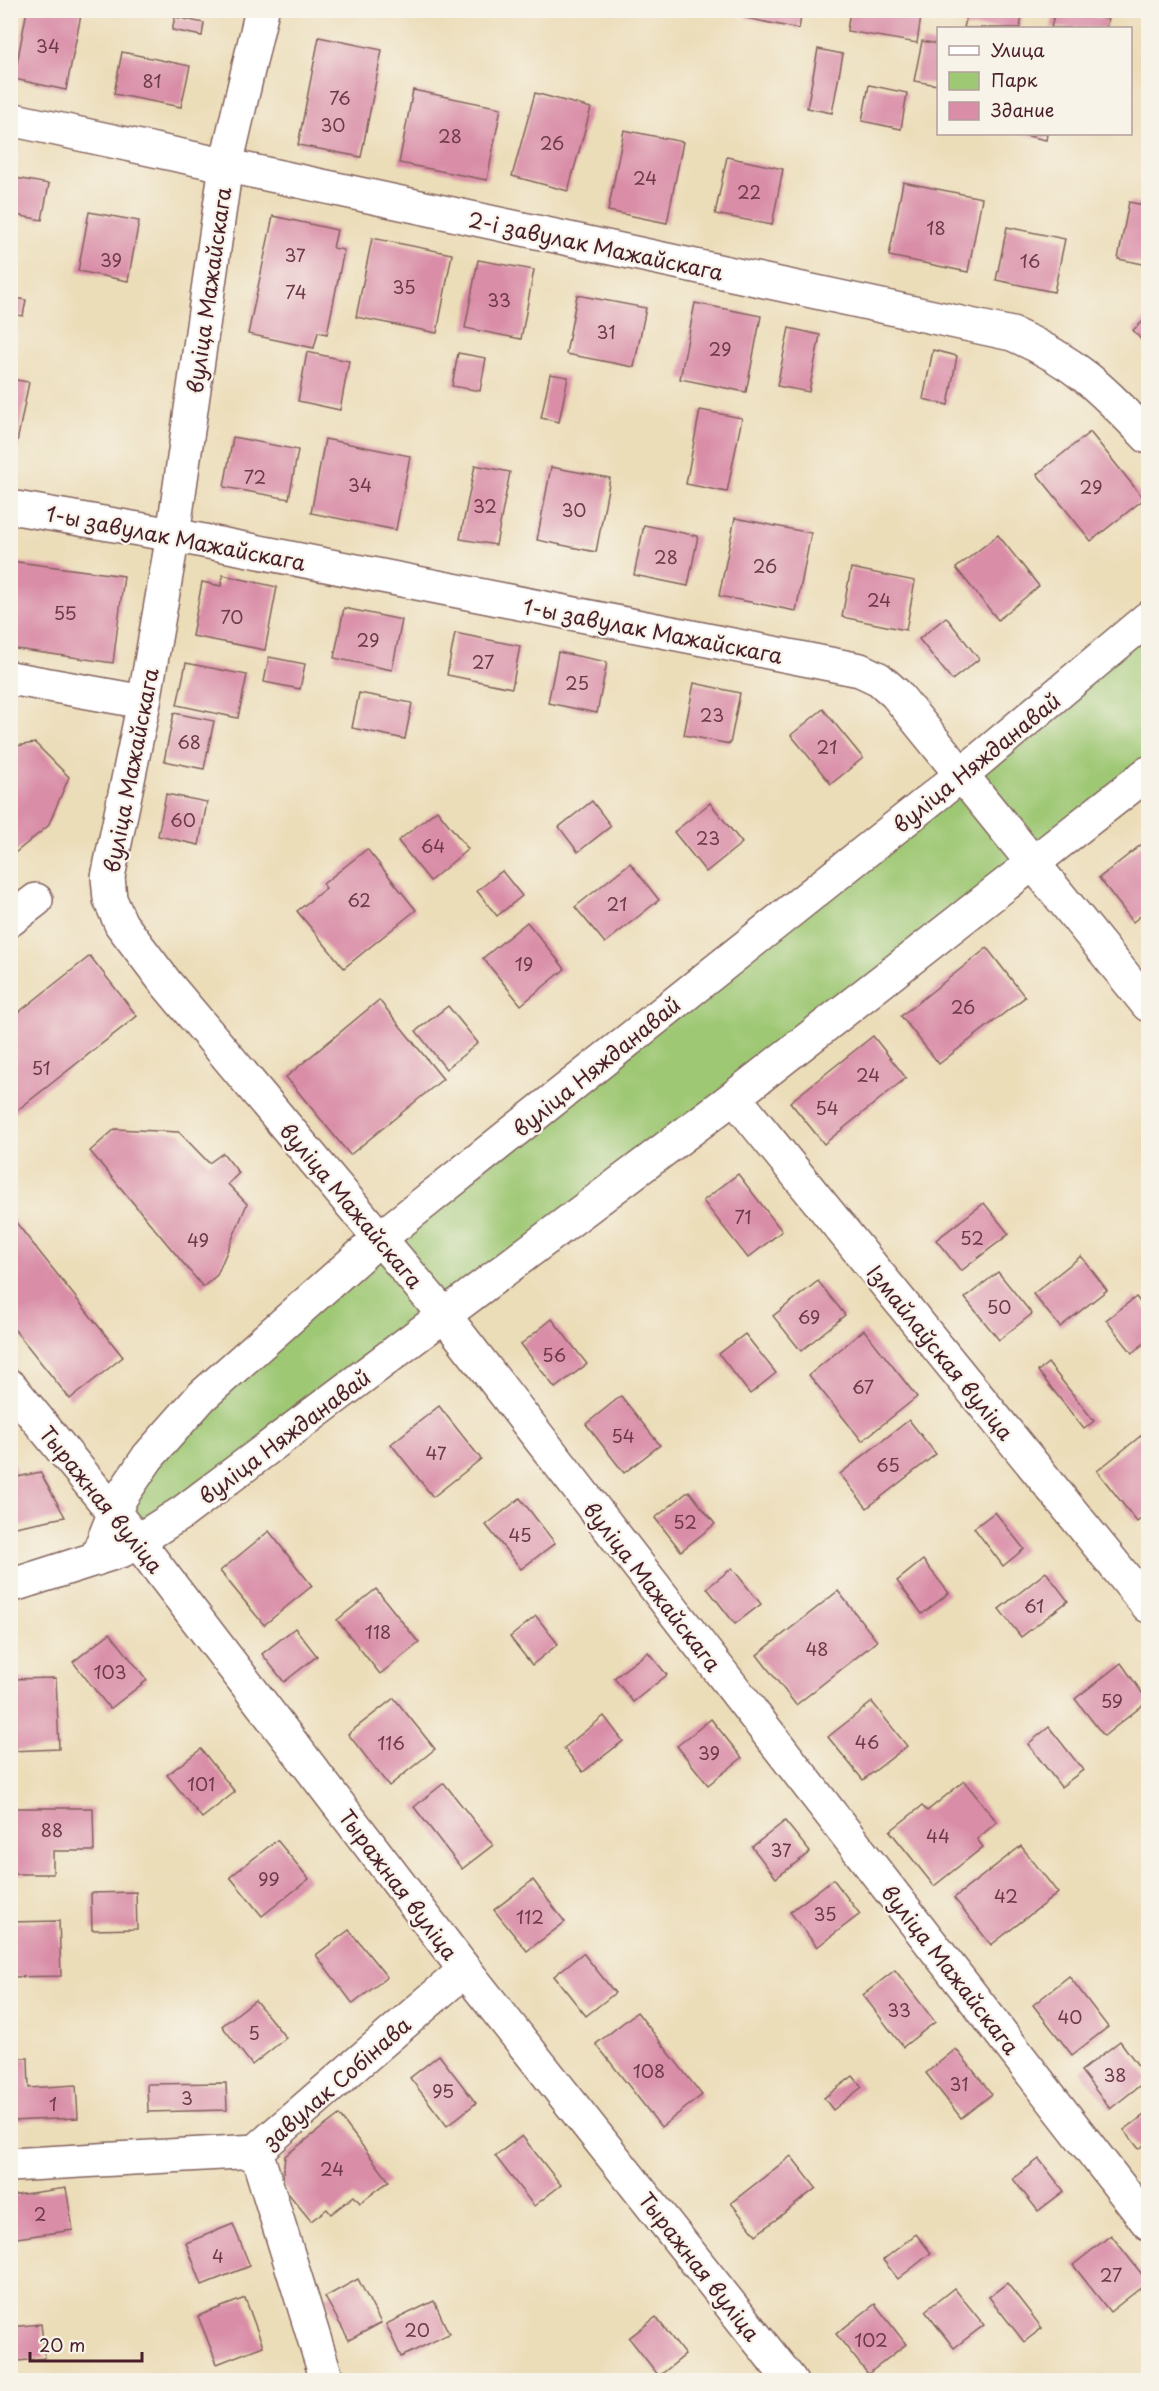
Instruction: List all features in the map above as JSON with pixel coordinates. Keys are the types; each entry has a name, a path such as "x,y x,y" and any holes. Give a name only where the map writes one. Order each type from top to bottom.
{"street":[{"name":"вуліца Мажайскага","path":"262,10 226,165 173,535 144,702 108,877 110,899 121,924 165,982 444,1316 1149,2223"},
{"name":"2-і завулак Мажайскага","path":"10,119 1012,334 1046,349 1079,369 1149,436"},
{"name":"1-ы завулак Мажайскага","path":"10,507 173,535 860,670 879,679 896,694 960,776 1035,864 1149,1005"},
{"name":"вуліца Няжданавай","path":"96,1559 114,1513 148,1456 201,1397 380,1238 960,776 1149,618"},
{"path":"10,678 144,702"},
{"name":"вуліца Няжданавай","path":"10,1586 96,1559 138,1542 183,1512 734,1097 1149,773"},
{"path":"10,920 36,900"},
{"name":"Ізмайлаўская вуліца","path":"734,1097 1149,1606"},
{"name":"Тыражная вуліца","path":"10,1386 138,1542 465,1970 790,2380"},
{"name":"завулак Собінава","path":"10,2165 256,2151 465,1970"},
{"path":"256,2151 327,2380"}],"green space":[{"path":"1148,618 1148,773 153,1533 121,1497 171,1428"}],"building":[{"path":"27,10 82,10 66,90 14,79"},
{"path":"747,10 802,10 799,29 746,18"},
{"path":"850,10 922,10 917,43 847,31"},
{"path":"968,10 1023,10 1020,27 964,27"},
{"path":"1055,10 1108,19 1106,27 1051,27"},
{"path":"175,17 204,23 202,36 172,30"},
{"path":"319,37 382,50 361,157 298,145"},
{"path":"922,41 937,44 937,85 914,81"},
{"path":"818,49 843,54 832,113 807,108"},
{"path":"122,52 190,66 181,107 114,94"},
{"path":"869,85 907,93 901,129 862,121"},
{"path":"413,90 501,108 487,180 399,163"},
{"path":"535,93 591,108 568,191 512,176"},
{"path":"624,130 683,142 667,223 608,211"},
{"path":"1024,135 1047,135 1046,140"},
{"path":"727,157 783,169 772,225 715,214"},
{"path":"10,177 49,184 42,220 10,214"},
{"path":"903,182 982,198 968,272 889,256"},
{"path":"1129,202 1148,206 1148,265 1118,259"},
{"path":"89,212 139,221 128,281 78,271"},
{"path":"273,216 337,230 333,248 344,250 327,334 318,332 314,348 248,334"},
{"path":"1007,227 1065,239 1054,292 996,280"},
{"path":"372,238 452,254 437,333 356,317"},
{"path":"478,260 534,270 521,339 465,328"},
{"path":"577,295 646,308 634,367 566,354"},
{"path":"10,297 26,300 23,316 10,314"},
{"path":"695,303 761,316 746,392 680,379"},
{"path":"1148,317 1148,348 1133,330"},
{"path":"789,328 820,335 809,392 777,386"},
{"path":"933,350 957,356 948,405 923,399"},
{"path":"307,352 349,361 340,410 298,401"},
{"path":"458,353 486,358 480,391 452,386"},
{"path":"550,374 568,377 559,422 541,418"},
{"path":"10,379 29,382 13,462 10,461"},
{"path":"700,410 742,418 727,492 686,484"},
{"path":"1090,432 1144,499 1091,541 1037,474"},
{"path":"233,437 298,450 289,499 224,487"},
{"path":"325,439 410,456 396,530 311,513"},
{"path":"475,465 510,472 496,545 460,539"},
{"path":"551,467 610,478 596,552 537,540"},
{"path":"735,518 811,533 796,611 719,596"},
{"path":"644,525 698,536 688,586 634,575"},
{"path":"998,535 1039,586 998,620 956,568"},
{"path":"10,561 124,576 113,663 10,648"},
{"path":"851,568 915,581 906,630 842,617"},
{"path":"223,575 277,587 265,650 192,636 202,582 221,586"},
{"path":"344,608 402,620 392,670 334,658"},
{"path":"946,617 979,659 952,680 919,639"},
{"path":"455,633 520,646 512,688 447,675"},
{"path":"558,652 607,662 597,713 548,703"},
{"path":"269,657 305,664 300,689 264,682"},
{"path":"186,663 247,675 238,718 177,705"},
{"path":"694,683 740,693 730,744 684,735"},
{"path":"359,693 412,703 405,739 352,728"},
{"path":"823,709 863,758 831,784 791,735"},
{"path":"174,713 214,721 204,769 164,761"},
{"path":"35,743 69,777 48,826 10,857 10,747"},
{"path":"166,794 207,802 199,845 158,836"},
{"path":"592,801 611,826 578,852 559,827"},
{"path":"710,803 742,843 706,872 674,832"},
{"path":"437,810 468,849 430,881 398,841"},
{"path":"1142,844 1148,852 1148,910 1133,922 1099,878"},
{"path":"367,849 416,910 344,968 297,911 326,888 323,884"},
{"path":"630,863 659,900 605,943 575,907"},
{"path":"502,871 522,896 497,916 477,891"},
{"path":"527,922 565,969 521,1005 483,958"},
{"path":"987,948 1025,997 939,1064 901,1016"},
{"path":"90,956 137,1016 10,1116 10,1019"},
{"path":"379,1000 443,1079 350,1155 286,1077"},
{"path":"448,1006 478,1043 446,1069 416,1031"},
{"path":"873,1036 906,1078 824,1144 790,1102"},
{"path":"115,1129 179,1132 209,1163 223,1153 239,1173 228,1184 247,1204 217,1275 203,1287 90,1151"},
{"path":"738,1174 782,1231 748,1258 703,1201"},
{"path":"984,1203 1009,1234 961,1271 936,1240"},
{"path":"10,1215 123,1357 70,1399 10,1324"},
{"path":"1081,1256 1107,1290 1060,1327 1033,1294"},
{"path":"998,1272 1032,1314 999,1340 965,1298"},
{"path":"818,1281 845,1315 801,1351 773,1316"},
{"path":"1136,1297 1148,1312 1148,1340 1132,1353 1106,1320"},
{"path":"552,1319 587,1364 555,1388 521,1344"},
{"path":"864,1330 917,1397 862,1441 809,1375"},
{"path":"745,1334 776,1373 750,1394 719,1354"},
{"path":"1048,1363 1094,1421 1084,1429 1038,1371"},
{"path":"621,1396 660,1445 624,1473 586,1424"},
{"path":"439,1406 481,1459 433,1497 391,1444"},
{"path":"909,1420 936,1454 867,1508 840,1474"},
{"path":"1148,1430 1148,1513 1137,1522 1097,1471"},
{"path":"11,1454 17,1477 40,1472 65,1517 10,1528"},
{"path":"689,1491 715,1524 681,1551 655,1518"},
{"path":"520,1498 555,1543 521,1569 486,1525"},
{"path":"995,1512 1024,1549 1003,1566 974,1528"},
{"path":"269,1531 312,1586 264,1625 220,1571"},
{"path":"923,1560 949,1593 922,1614 897,1581"},
{"path":"732,1568 761,1604 735,1624 707,1588"},
{"path":"1046,1572 1068,1601 1021,1637 999,1609"},
{"path":"376,1589 419,1643 380,1674 337,1620"},
{"path":"838,1591 877,1641 796,1705 757,1655"},
{"path":"536,1616 558,1644 532,1665 510,1637"},
{"path":"295,1628 317,1656 284,1682 262,1654"},
{"path":"110,1633 147,1680 110,1709 73,1662"},
{"path":"648,1652 667,1675 633,1702 614,1678"},
{"path":"1121,1663 1148,1701 1104,1736 1075,1699"},
{"path":"56,1678 59,1749 10,1751 10,1679"},
{"path":"394,1698 435,1749 389,1786 348,1734"},
{"path":"872,1702 907,1746 863,1780 828,1737"},
{"path":"604,1716 623,1741 583,1772 564,1748"},
{"path":"711,1719 742,1758 708,1785 677,1746"},
{"path":"1049,1727 1083,1770 1061,1787 1028,1744"},
{"path":"201,1749 235,1792 202,1818 167,1775"},
{"path":"964,1781 997,1822 977,1839 983,1847 934,1886 890,1831 922,1806 927,1811"},
{"path":"444,1783 493,1845 462,1869 414,1807"},
{"path":"10,1808 93,1808 94,1851 53,1851 53,1874 10,1874"},
{"path":"785,1821 810,1852 776,1878 752,1847"},
{"path":"277,1840 309,1879 262,1916 230,1877"},
{"path":"1021,1846 1058,1893 991,1945 954,1898"},
{"path":"833,1879 860,1914 817,1947 790,1912"},
{"path":"533,1880 565,1922 527,1951 494,1910"},
{"path":"136,1892 137,1929 92,1930 91,1893"},
{"path":"59,1921 61,1976 10,1977 10,1922"},
{"path":"349,1930 387,1977 353,2004 316,1955"},
{"path":"583,1953 615,1993 586,2016 554,1976"},
{"path":"895,1970 935,2022 903,2047 863,1995"},
{"path":"1069,1976 1108,2027 1072,2055 1033,2005"},
{"path":"255,2000 286,2038 252,2065 222,2026"},
{"path":"637,2012 702,2095 661,2127 596,2044"},
{"path":"1120,2041 1148,2079 1110,2109 1081,2071"},
{"path":"956,2049 992,2094 961,2118 926,2073"},
{"path":"439,2055 476,2103 447,2126 410,2078"},
{"path":"10,2058 28,2058 29,2088 76,2085 78,2118 10,2121"},
{"path":"853,2076 862,2087 833,2110 824,2098"},
{"path":"226,2083 227,2110 148,2112 147,2084"},
{"path":"1147,2113 1148,2142 1139,2149 1124,2130"},
{"path":"339,2115 389,2181 360,2203 354,2196 331,2214 327,2209 311,2221 282,2186 285,2156"},
{"path":"522,2136 561,2185 534,2206 495,2156"},
{"path":"791,2156 816,2188 756,2235 731,2203"},
{"path":"1039,2159 1064,2191 1038,2211 1013,2179"},
{"path":"66,2188 73,2230 10,2239 10,2196"},
{"path":"233,2224 250,2266 202,2285 186,2243"},
{"path":"916,2234 931,2253 898,2279 883,2260"},
{"path":"1111,2235 1148,2282 1110,2312 1073,2265"},
{"path":"358,2279 381,2323 349,2340 325,2297"},
{"path":"1007,2283 1042,2328 1024,2342 989,2297"},
{"path":"954,2288 984,2325 954,2348 925,2311"},
{"path":"245,2298 263,2346 217,2364 198,2316"},
{"path":"434,2301 449,2334 401,2357 386,2324"},
{"path":"875,2304 906,2344 868,2374 836,2334"},
{"path":"656,2317 685,2355 659,2376 629,2338"},
{"path":"41,2324 45,2358 10,2362 10,2327"}]}
